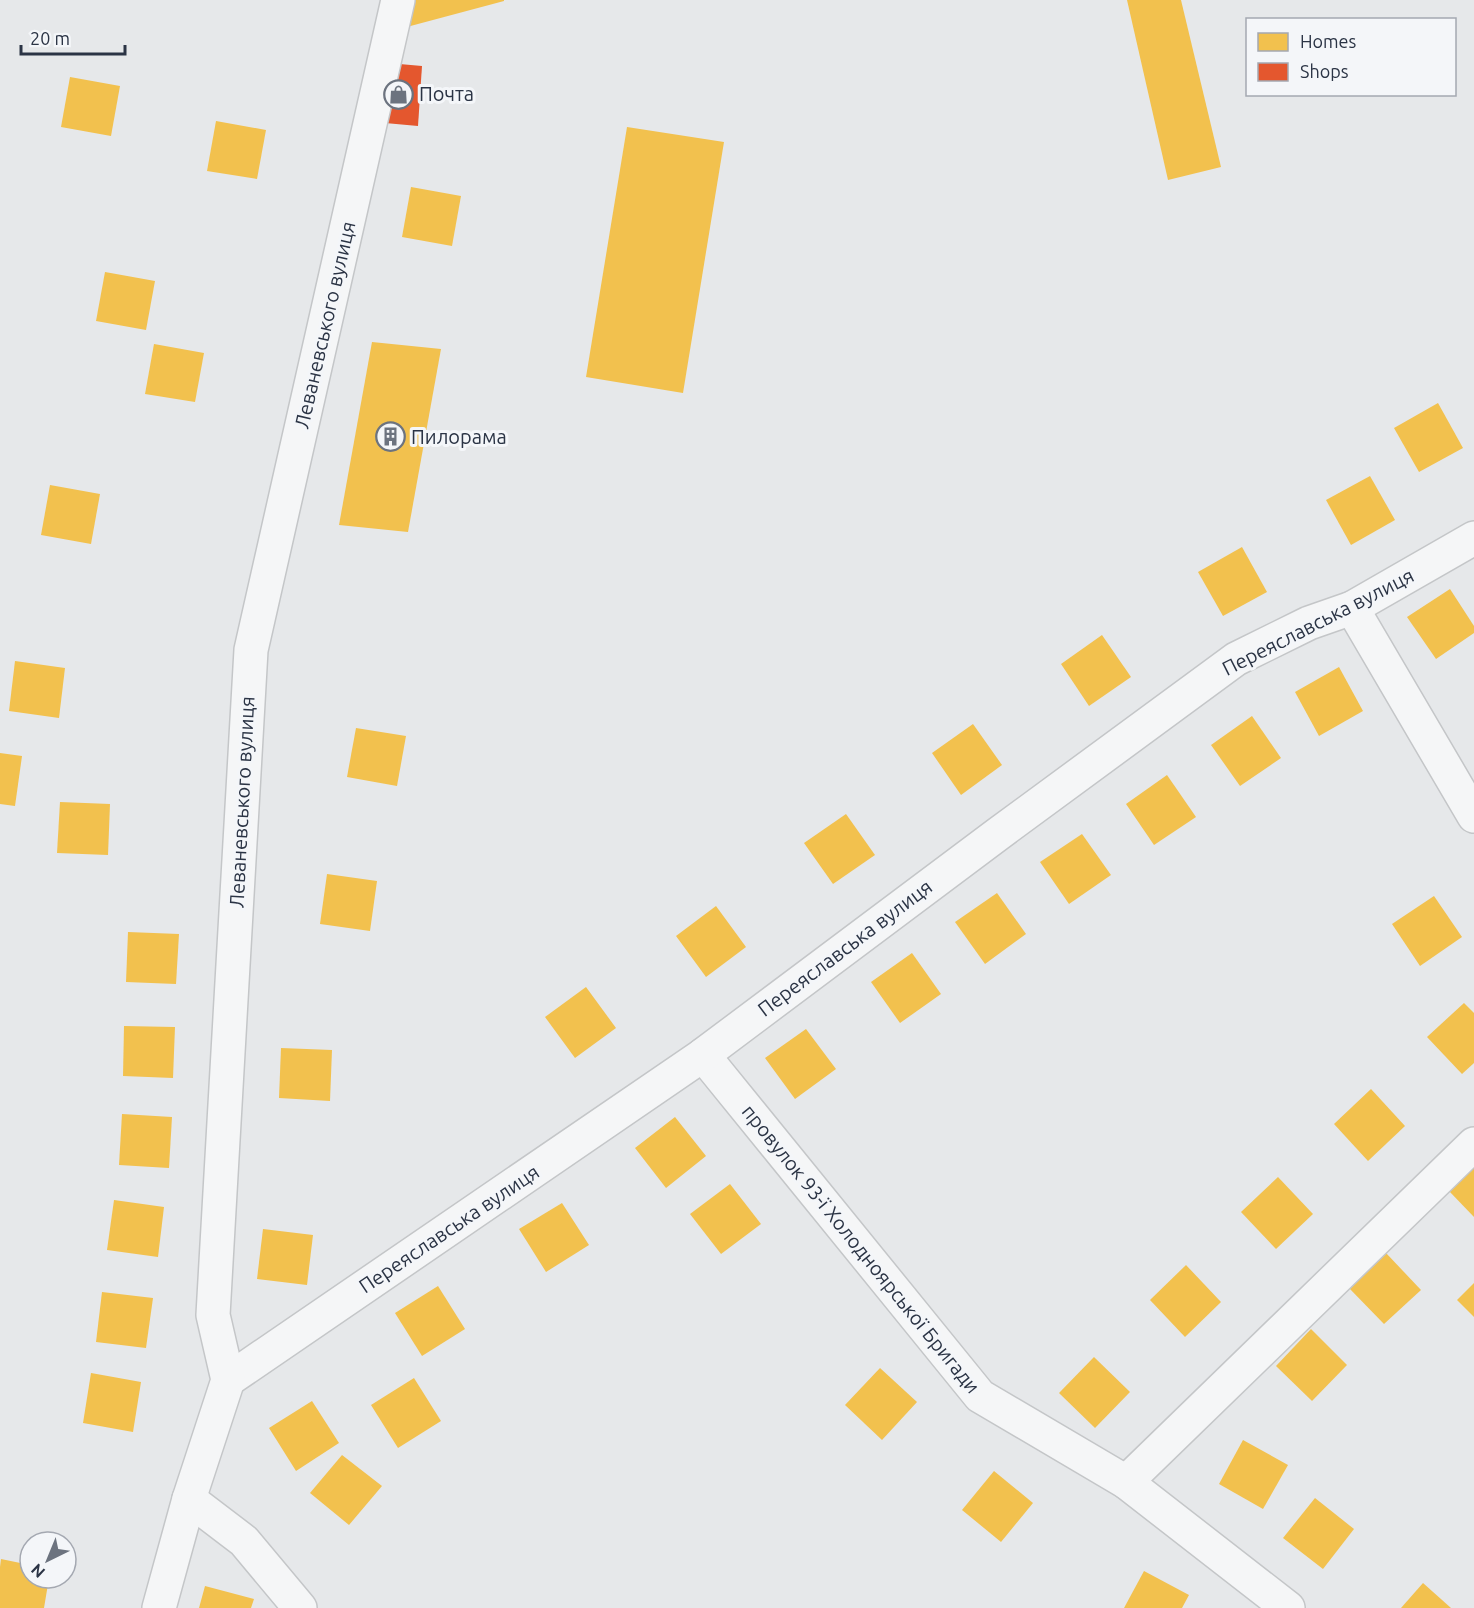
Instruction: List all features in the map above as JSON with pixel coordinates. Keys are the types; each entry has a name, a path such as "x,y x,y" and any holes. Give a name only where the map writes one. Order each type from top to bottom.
{"street":[{"name":"Леваневського вулиця","path":"228,1380 213,1315 251,650 399,0"},
{"name":"Переяславська вулиця","path":"228,1380 703,1055 1008,826 1236,659 1309,622 1352,608 1474,538"},
{"path":"1352,608 1474,816"},
{"name":"провулок 93-ї Холодноярської Бригади","path":"703,1055 980,1396 1126,1482 1287,1608"},
{"path":"1126,1482 1474,1144"},
{"path":"159,1608 189,1499 228,1380"},
{"path":"189,1499 244,1541 300,1608"}],"building: Homes":[{"path":"396,0 504,0 504,1 403,28"},
{"path":"1127,0 1181,0 1221,167 1168,180"},
{"path":"70,77 120,86 111,136 61,127"},
{"path":"216,121 266,130 257,179 207,171"},
{"path":"627,127 724,142 683,393 586,377"},
{"path":"411,187 461,196 452,246 402,237"},
{"path":"105,272 155,281 146,330 96,321"},
{"name":"Пилорама","path":"372,342 441,349 408,532 339,525"},
{"path":"154,344 204,353 195,402 145,394"},
{"path":"1438,403 1463,448 1419,472 1394,428"},
{"path":"1370,476 1395,520 1351,545 1326,500"},
{"path":"50,485 100,494 91,544 41,535"},
{"path":"1242,547 1267,592 1223,616 1198,572"},
{"path":"1450,589 1474,626 1474,633 1436,659 1407,617"},
{"path":"1102,635 1131,677 1089,706 1061,664"},
{"path":"15,661 65,668 59,718 9,711"},
{"path":"1339,667 1363,711 1319,736 1295,692"},
{"path":"1252,716 1281,758 1240,786 1211,745"},
{"path":"973,724 1002,765 961,795 932,753"},
{"path":"356,728 406,736 397,786 347,777"},
{"path":"0,753 22,756 15,806 0,804"},
{"path":"1167,775 1196,817 1154,845 1126,804"},
{"path":"60,802 110,804 108,855 57,853"},
{"path":"846,814 875,855 833,884 804,843"},
{"path":"1082,834 1111,875 1069,904 1040,862"},
{"path":"327,874 377,881 370,931 320,924"},
{"path":"997,893 1026,934 985,964 955,922"},
{"path":"1434,896 1462,937 1420,966 1392,924"},
{"path":"716,906 746,947 706,977 676,936"},
{"path":"128,932 179,934 176,984 126,982"},
{"path":"912,953 941,994 900,1023 871,982"},
{"path":"586,987 616,1028 575,1058 545,1017"},
{"path":"1464,1003 1474,1013 1474,1063 1462,1074 1427,1037"},
{"path":"124,1026 175,1027 173,1078 123,1076"},
{"path":"806,1029 836,1069 795,1099 765,1058"},
{"path":"281,1048 332,1050 330,1101 279,1098"},
{"path":"1371,1089 1405,1126 1368,1161 1334,1124"},
{"path":"122,1114 172,1117 169,1168 119,1165"},
{"path":"675,1117 706,1156 666,1188 635,1148"},
{"path":"1474,1167 1474,1217 1449,1191"},
{"path":"1278,1177 1313,1214 1276,1249 1241,1212"},
{"path":"730,1184 761,1224 721,1254 690,1214"},
{"path":"114,1200 164,1207 158,1257 107,1250"},
{"path":"562,1203 589,1245 546,1272 519,1229"},
{"path":"263,1229 313,1235 307,1285 257,1279"},
{"path":"1386,1253 1421,1290 1384,1324 1349,1288"},
{"path":"1186,1265 1221,1302 1185,1337 1150,1300"},
{"path":"1474,1283 1474,1317 1457,1300"},
{"path":"438,1286 465,1329 422,1356 395,1313"},
{"path":"102,1292 153,1298 146,1348 96,1342"},
{"path":"1311,1329 1347,1365 1312,1401 1276,1366"},
{"path":"1094,1357 1130,1392 1095,1428 1059,1393"},
{"path":"880,1368 917,1402 882,1440 845,1405"},
{"path":"91,1373 141,1382 133,1432 83,1423"},
{"path":"414,1378 441,1421 398,1448 371,1405"},
{"path":"312,1401 339,1443 296,1471 269,1428"},
{"path":"1243,1440 1288,1465 1263,1509 1219,1484"},
{"path":"342,1455 382,1486 349,1525 310,1493"},
{"path":"994,1471 1033,1503 1001,1542 962,1510"},
{"path":"1315,1498 1354,1529 1323,1569 1283,1538"},
{"path":"1,1559 18,1563 18,1590 47,1590 44,1608 0,1608"},
{"path":"1144,1571 1189,1595 1182,1608 1124,1608"},
{"path":"1423,1583 1451,1608 1401,1608"},
{"path":"205,1586 254,1599 251,1608 199,1608"}],"building: Shops":[{"name":"Почта","path":"377,62 422,66 418,126 374,122"}],"place":[{"name":"Почта","path":"398,94"},
{"name":"Пилорама","path":"390,437"}]}
